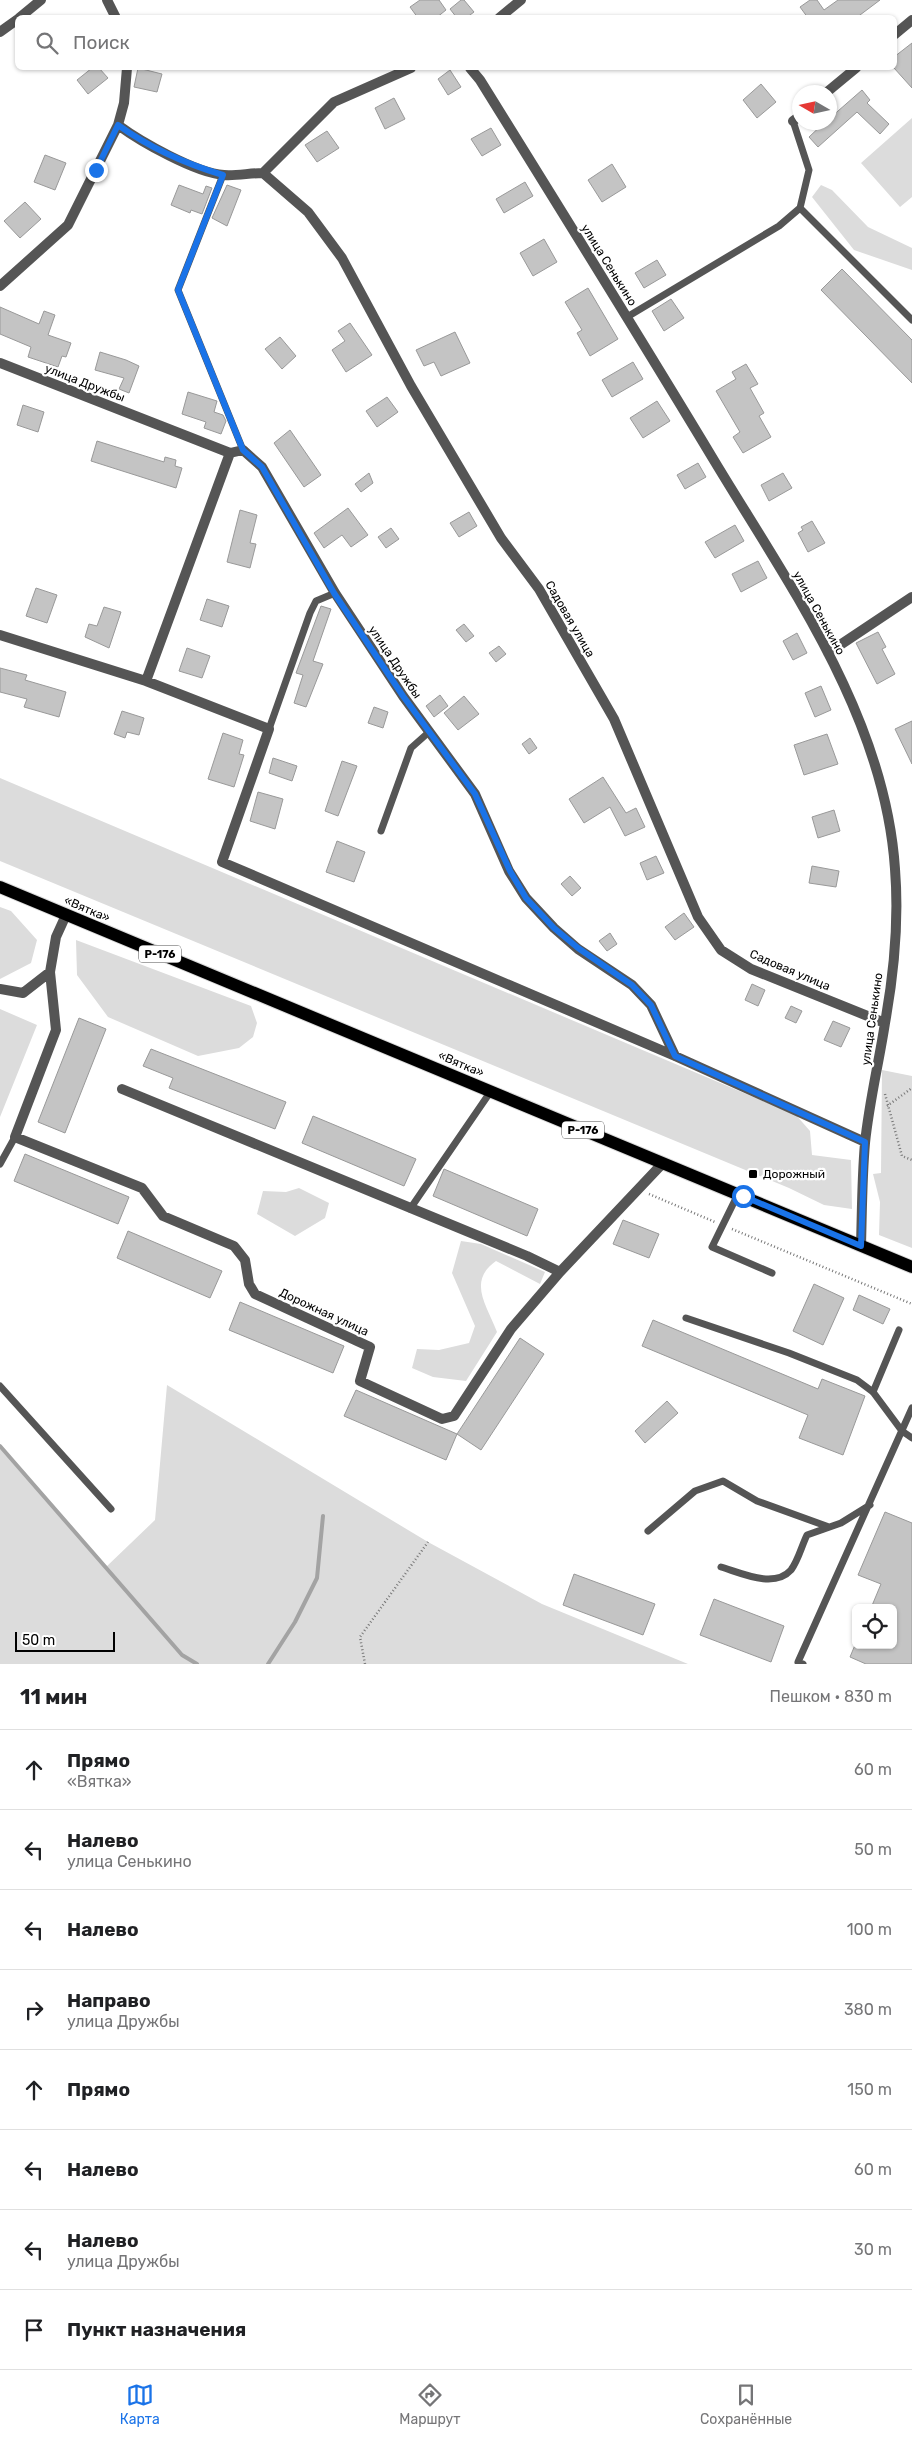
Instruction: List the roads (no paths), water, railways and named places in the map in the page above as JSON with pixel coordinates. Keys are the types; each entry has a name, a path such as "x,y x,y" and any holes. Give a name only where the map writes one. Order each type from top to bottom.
{"main road":[{"name":"«Вятка»","path":"0,887 912,1267"}],"street":[{"path":"22,15 41,0"},
{"path":"107,0 114,15"},
{"path":"503,15 521,0"},
{"path":"0,32 15,20"},
{"path":"897,32 912,20"},
{"path":"0,286 68,225 118,125 124,103 127,70"},
{"path":"118,125 143,143 201,168 223,175 263,173 334,102 406,70"},
{"name":"улица Сенькино","path":"472,70 480,80 627,318 828,653 863,731 887,803 896,870 896,912 885,1023 865,1142 861,1246"},
{"path":"835,85 854,70"},
{"name":"Садовая улица","path":"263,173 308,212 342,258 410,386 501,538 540,589 614,719 698,917 722,950 751,969 885,1023"},
{"name":"улица Дружбы","path":"0,363 230,453"},
{"path":"146,681 230,453 243,450"},
{"name":"улица Дружбы","path":"243,450 262,467 334,593 429,732 475,794 510,871 526,898 554,928 578,948 632,985 651,1005 675,1056"},
{"path":"828,653 912,596"},
{"path":"0,635 146,681 269,729 222,862 675,1056 865,1142"},
{"path":"15,1137 56,1030 50,972 56,937 66,914"},
{"path":"0,989 23,993 50,972"},
{"path":"122,1089 527,1256 560,1272"},
{"name":"Дорожная улица","path":"15,1137 142,1188 163,1216 234,1246 245,1260 249,1284 255,1294 370,1347 360,1382 442,1419 454,1416 512,1329 560,1272 662,1163"}],"lane":[{"path":"627,318 779,226 800,208 809,170 799,130"},
{"path":"223,175 178,290 243,450"},
{"path":"800,208 912,320"},
{"path":"269,729 310,613 316,601 334,593"},
{"path":"381,831 411,748 429,732"},
{"path":"410,1209 491,1092"},
{"path":"0,1164 15,1137"},
{"path":"738,1194 712,1247 772,1273"},
{"path":"686,1318 834,1369 857,1380 873,1392 902,1431 912,1438"},
{"path":"873,1392 899,1330"},
{"path":"0,1386 111,1509"},
{"path":"803,1664 798,1662 912,1408"},
{"path":"902,1431 912,1423"},
{"path":"648,1531 696,1491 723,1481 757,1500 828,1527"},
{"path":"721,1567 753,1577 775,1580 790,1570 807,1535 840,1523 870,1505"}],"waterway":[{"path":"0,1446 182,1655 197,1664"},
{"path":"268,1664 295,1622 317,1578 323,1516"}],"place":[{"name":"Дорожный","path":"753,1174"}]}
